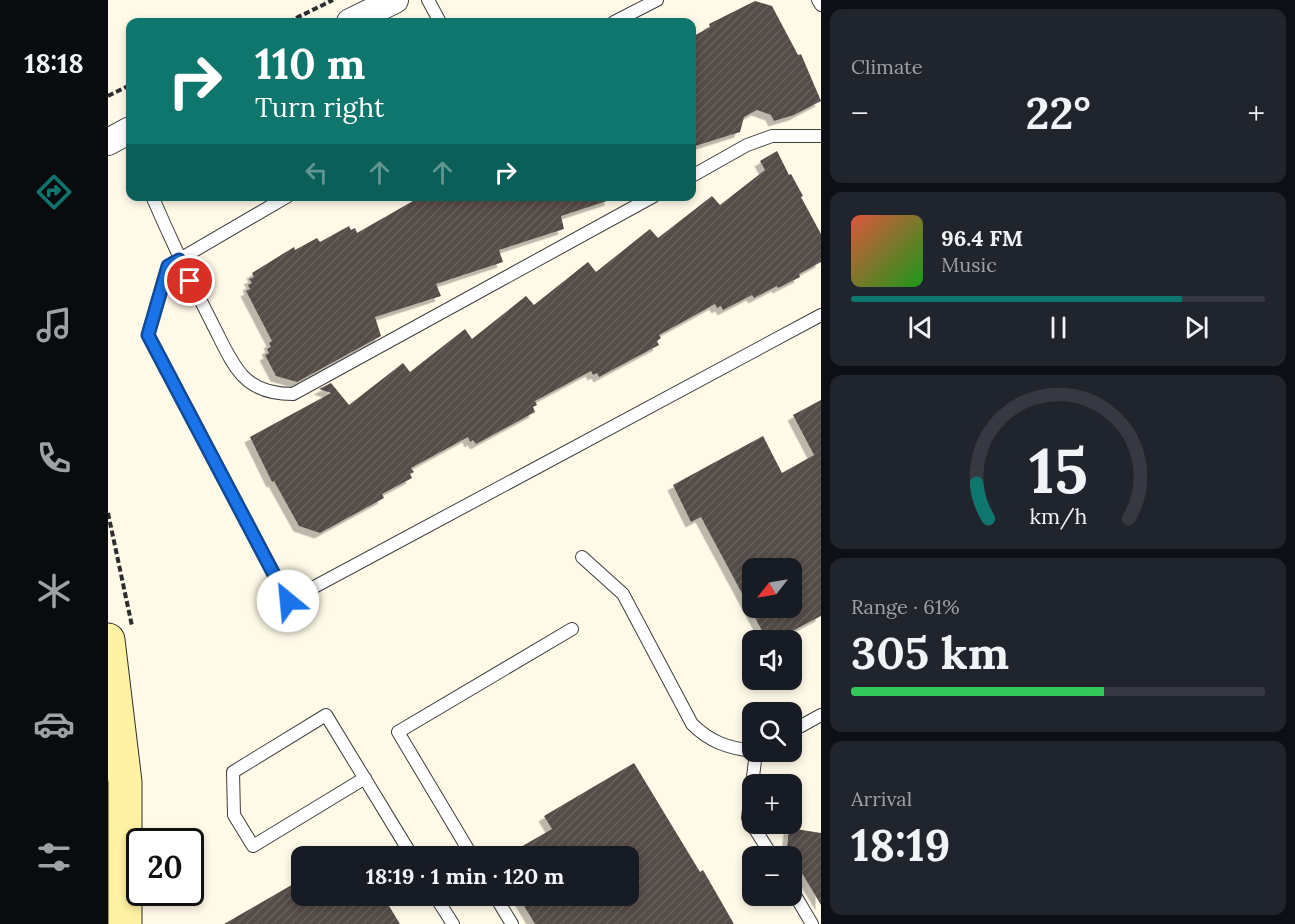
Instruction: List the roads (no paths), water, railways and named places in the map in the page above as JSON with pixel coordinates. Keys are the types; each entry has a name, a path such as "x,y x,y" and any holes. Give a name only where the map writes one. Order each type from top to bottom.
{"main road":[{"path":"108,640 125,782 125,924"}],"street":[{"path":"358,18 395,0"}],"lane":[{"path":"428,0 438,18"},
{"path":"622,18 657,0"},
{"path":"819,0 821,5"},
{"path":"696,174 747,145 772,136 820,137"},
{"path":"154,201 179,260 235,365 243,376 260,388 281,394 293,394 645,201"},
{"path":"279,201 168,266 148,335 288,601 821,315"},
{"path":"582,557 623,594 692,724 704,736 717,743 742,749"},
{"path":"466,846 398,732 572,629"},
{"path":"365,778 253,846 234,815 233,772 326,715 365,778 406,846"},
{"path":"802,725 821,715"},
{"path":"753,762 748,818 766,846"},
{"path":"441,906 453,924"},
{"path":"501,906 512,924"},
{"path":"801,906 812,924"}]}
